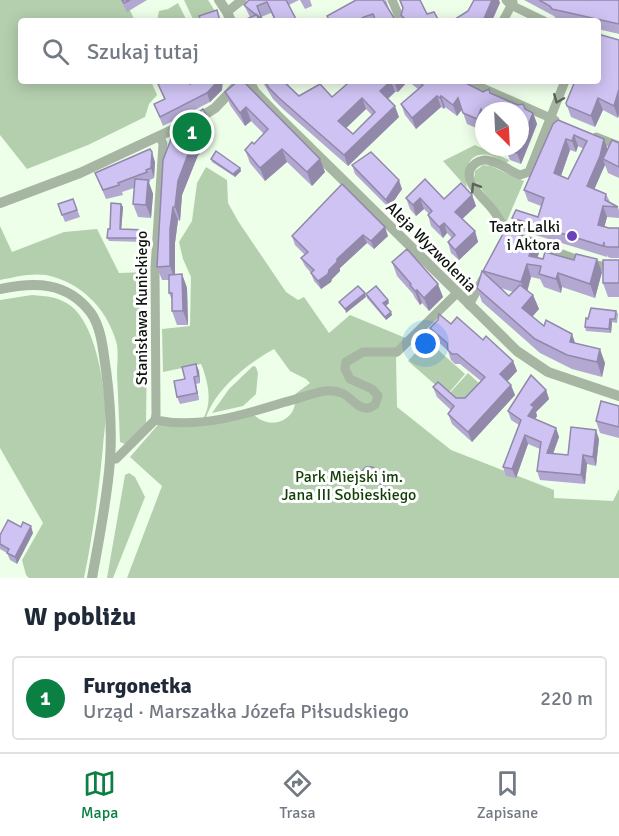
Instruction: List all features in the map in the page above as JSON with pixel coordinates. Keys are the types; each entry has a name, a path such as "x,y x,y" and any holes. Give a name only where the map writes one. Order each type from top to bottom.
{"street":[{"path":"219,0 229,17 242,0"},
{"path":"392,0 400,18"},
{"path":"504,18 510,2 539,18"},
{"path":"0,203 65,179 210,112 238,84"},
{"name":"Aleja Wyzwolenia","path":"251,84 278,117 517,351 548,372 619,396"},
{"path":"476,84 567,124"},
{"path":"565,84 530,172 520,175 493,161 485,160 478,162 471,169 470,181 492,208 507,235 577,258 619,268"},
{"path":"588,133 619,146"},
{"name":"Stanisława Kunickiego","path":"155,420 157,371 154,268 163,144 160,137"},
{"path":"499,248 507,235"},
{"path":"469,305 489,267"},
{"path":"0,289 26,284 58,288 75,298 90,312 96,324 102,343 110,403 110,459 92,578"},
{"path":"110,459 116,459 155,420 197,423 210,421 331,391 343,392 360,407 369,408 375,405 378,396 372,388 350,379 345,369 346,362 363,352 397,352 457,293"}],"green space":[{"path":"0,0 125,0 134,18 18,18 18,84 152,84 157,95 149,104 145,117 88,145 27,169 0,135"},
{"path":"184,0 208,0 219,18 193,18"},
{"path":"178,3 186,18 158,18 159,11"},
{"path":"475,145 475,156 468,164 467,188 443,161"},
{"path":"491,156 500,156 509,160 507,163"},
{"path":"483,165 491,166 524,181 506,223 474,179 475,171"},
{"name":"Park Miejski im. Jana III Sobieskiego","path":"206,167 227,180 228,203 238,221 286,292 298,300 304,297 329,333 350,315 413,341 396,358 397,407 451,450 554,490 554,498 613,501 619,489 619,578 127,578 162,486 130,457 163,419 203,419 208,406 206,377 201,364 163,372 162,329 190,326 191,277 179,242 192,221 197,183","holes":["274,349 290,371 310,383 294,395 293,410 283,420 275,423 267,422 251,412 205,421 209,410 223,389 243,370"]},
{"path":"0,226 12,252 64,232 97,229 119,273 148,272 146,424 125,444 120,442 117,345 106,317 90,298 70,283 58,278 34,275 0,280"},
{"path":"32,295 62,301 79,314 96,351 102,379 106,409 105,425 100,479 84,578 29,578 26,575 22,560 43,523 0,448 0,300"},
{"path":"427,340 465,374 447,395 408,361"},
{"path":"253,366 256,367 258,373 256,394 243,406 212,413 229,389"},
{"path":"468,373 482,386 461,409 447,396"},
{"path":"129,473 135,477 145,497 113,578 107,578 125,475"}],"building":[{"path":"249,0 286,0 295,18 275,18 267,2 257,6 262,18 257,15 258,18 249,18 256,15 244,5"},
{"path":"356,0 383,0 394,18 375,18 373,14 362,18 328,18 327,16"},
{"path":"400,0 420,0 427,14 434,12 437,18 404,18 401,15 403,8"},
{"path":"474,0 492,0 484,18 457,18 468,11"},
{"path":"539,0 619,0 619,24 601,20 601,18 552,9"},
{"path":"217,10 219,18 200,18 199,16"},
{"path":"601,35 619,40 619,89 614,106 598,98 591,116 567,106 566,103 574,84 601,84"},
{"path":"158,84 215,84 207,93 160,117 154,104 165,99"},
{"path":"234,84 246,84 320,159 307,172 282,149 260,168 245,150 268,129 246,107 240,113 225,92"},
{"path":"267,84 286,84 299,96 320,84 332,97 347,84 388,84 380,91 395,106 344,155 279,98","holes":["362,98 375,112 353,134 338,121"]},
{"path":"422,84 468,84 483,92 489,89 490,93 511,102 475,102 475,118 463,113 458,98 453,105 441,96 440,98 437,96 412,118 401,104 423,85"},
{"path":"203,109 208,118 207,123 202,133 197,130 178,181 170,229 170,266 157,267 163,160 178,121 183,125"},
{"path":"529,111 533,113 529,123"},
{"path":"558,120 604,139 600,156 587,186 606,194 605,200 618,207 603,206 598,225 619,228 619,247 604,246 604,242 603,246 512,218 516,210 538,217 544,198 524,190 553,124","holes":["574,135 587,141 568,179 554,173 566,139 572,141"]},
{"path":"612,140 619,143 619,167 603,159"},
{"path":"150,149 152,152 151,168 146,170 147,172 103,190 95,173"},
{"path":"216,151 240,168 233,174 211,159"},
{"path":"371,152 399,180 386,200 352,165"},
{"path":"135,179 148,180 146,205 133,204"},
{"path":"425,179 444,199 461,183 472,195 455,212 475,231 455,250 448,242 455,235 444,223 439,227 428,215 432,211 420,198 413,205 406,198"},
{"path":"342,184 385,227 371,241 363,235 337,259 328,274 318,281 311,273 314,270 301,258 308,252 292,236"},
{"path":"73,199 77,210 62,215 58,204"},
{"path":"111,203 121,204 120,229 145,230 145,238 107,238 108,229 110,229"},
{"path":"508,231 534,239 529,256 543,259 545,252 574,260 576,254 597,259 590,284 558,273 556,279 539,274 541,266 527,264 521,282 483,271 504,232"},
{"path":"407,249 438,284 424,298 417,290 415,291 392,262"},
{"path":"603,260 619,260 619,283 603,283"},
{"path":"482,271 509,296 520,285 533,295 522,308 544,326 546,320 572,334 570,342 600,349 597,362 567,355 535,339 477,288"},
{"path":"182,274 183,311 172,311 169,275"},
{"path":"358,286 365,293 345,309 339,302"},
{"path":"376,286 388,300 383,303 391,312 385,317 366,294"},
{"path":"591,308 616,311 615,319 610,319 609,329 585,327"},
{"path":"439,314 451,324 457,317 483,340 486,336 513,361 500,374 511,385 468,432 448,414 454,406 433,387 438,382 456,398 465,398 485,377 457,354 452,354 448,350 447,343 430,328 438,320"},
{"path":"196,364 198,376 194,377 197,393 177,397 174,381 185,379 182,367"},
{"path":"531,375 546,390 531,405 534,407 528,416 556,428 547,453 568,455 571,427 596,430 593,457 583,455 581,475 537,471 541,442 525,435 512,469 503,467 521,420 508,411"},
{"path":"601,401 619,406 619,427 596,421"},
{"path":"366,467 380,471 383,485 360,473"},
{"path":"8,520 21,527 23,522 31,526 15,557 7,553 9,549 0,544 0,535"}],"place":[{"name":"Furgonetka","path":"192,132"},
{"name":"Teatr Lalki i Aktora","path":"572,236"}]}
